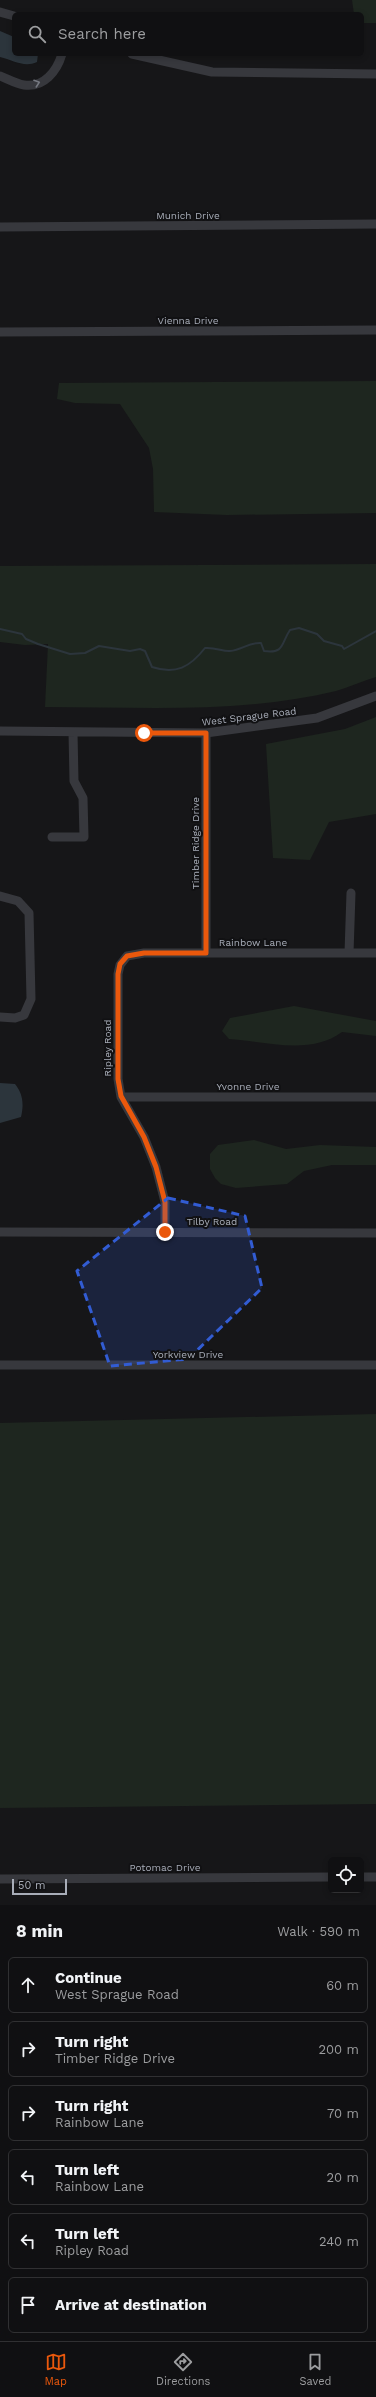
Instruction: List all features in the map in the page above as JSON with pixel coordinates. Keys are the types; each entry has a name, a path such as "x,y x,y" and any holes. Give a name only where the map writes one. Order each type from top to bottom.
{"street":[{"path":"0,12 12,15"},
{"path":"0,76 23,85 39,84 51,76 61,56"},
{"path":"141,56 212,72 376,74"},
{"name":"Munich Drive","path":"0,227 376,224"},
{"name":"Vienna Drive","path":"0,332 376,330"},
{"name":"West Sprague Road","path":"0,731 206,733 317,718 376,696"},
{"path":"52,837 84,837 83,798 74,781 73,732"},
{"name":"Timber Ridge Drive","path":"206,733 206,953"},
{"path":"349,953 351,893"},
{"path":"0,896 18,901 29,912 31,1000 24,1015 15,1018 0,1017"},
{"name":"Rainbow Lane","path":"118,974 120,964 127,956 144,953 376,953"},
{"name":"Ripley Road","path":"118,974 118,1079 121,1096 144,1137 156,1167 165,1202 165,1232"},
{"name":"Yvonne Drive","path":"121,1096 376,1096"},
{"name":"Tilby Road","path":"0,1232 376,1233"},
{"name":"Yorkview Drive","path":"0,1365 376,1365"},
{"name":"Potomac Drive","path":"0,1879 328,1877"},
{"path":"364,1877 376,1877"}],"highlighted area":[{"path":"168,1198 245,1216 262,1288 188,1359 110,1366 77,1271"}],"shaded area":[{"path":"352,0 376,0 376,23 364,23 364,12 354,12"},
{"path":"0,31 12,36 12,56 38,56 37,62 32,64 18,63 0,57"},
{"path":"376,381 376,513 227,515 154,512 153,469 149,448 120,404 75,403 57,399 59,383"},
{"path":"376,564 376,677 336,691 264,703 228,706 191,708 45,707 48,644 25,645 0,642 0,566"},
{"path":"376,717 376,814 329,822 310,860 273,858 266,744 345,729"},
{"path":"294,1006 376,1021 376,1036 342,1032 316,1044 287,1045 229,1039 222,1031 230,1018"},
{"path":"0,1083 15,1084 20,1092 23,1103 21,1117 0,1123"},
{"path":"254,1140 286,1149 320,1145 376,1147 376,1165 332,1165 304,1171 287,1184 236,1188 221,1184 215,1178 210,1169 210,1154 218,1145"},
{"path":"376,1414 376,1804 0,1808 0,1423"}],"waterway":[{"path":"0,629 22,634 26,639 70,654 85,653 99,646 130,651 140,649 145,651 152,667 168,670 182,668 194,660 205,648 230,651 261,643 264,651 276,651 282,646 290,630 299,628 317,634 324,641 342,646 344,649 376,631"}],"route":[{"path":"144,733 206,733 206,953 144,953 127,956 120,964 118,974 118,1079 121,1096 144,1137 156,1167 165,1202 165,1232"}]}
